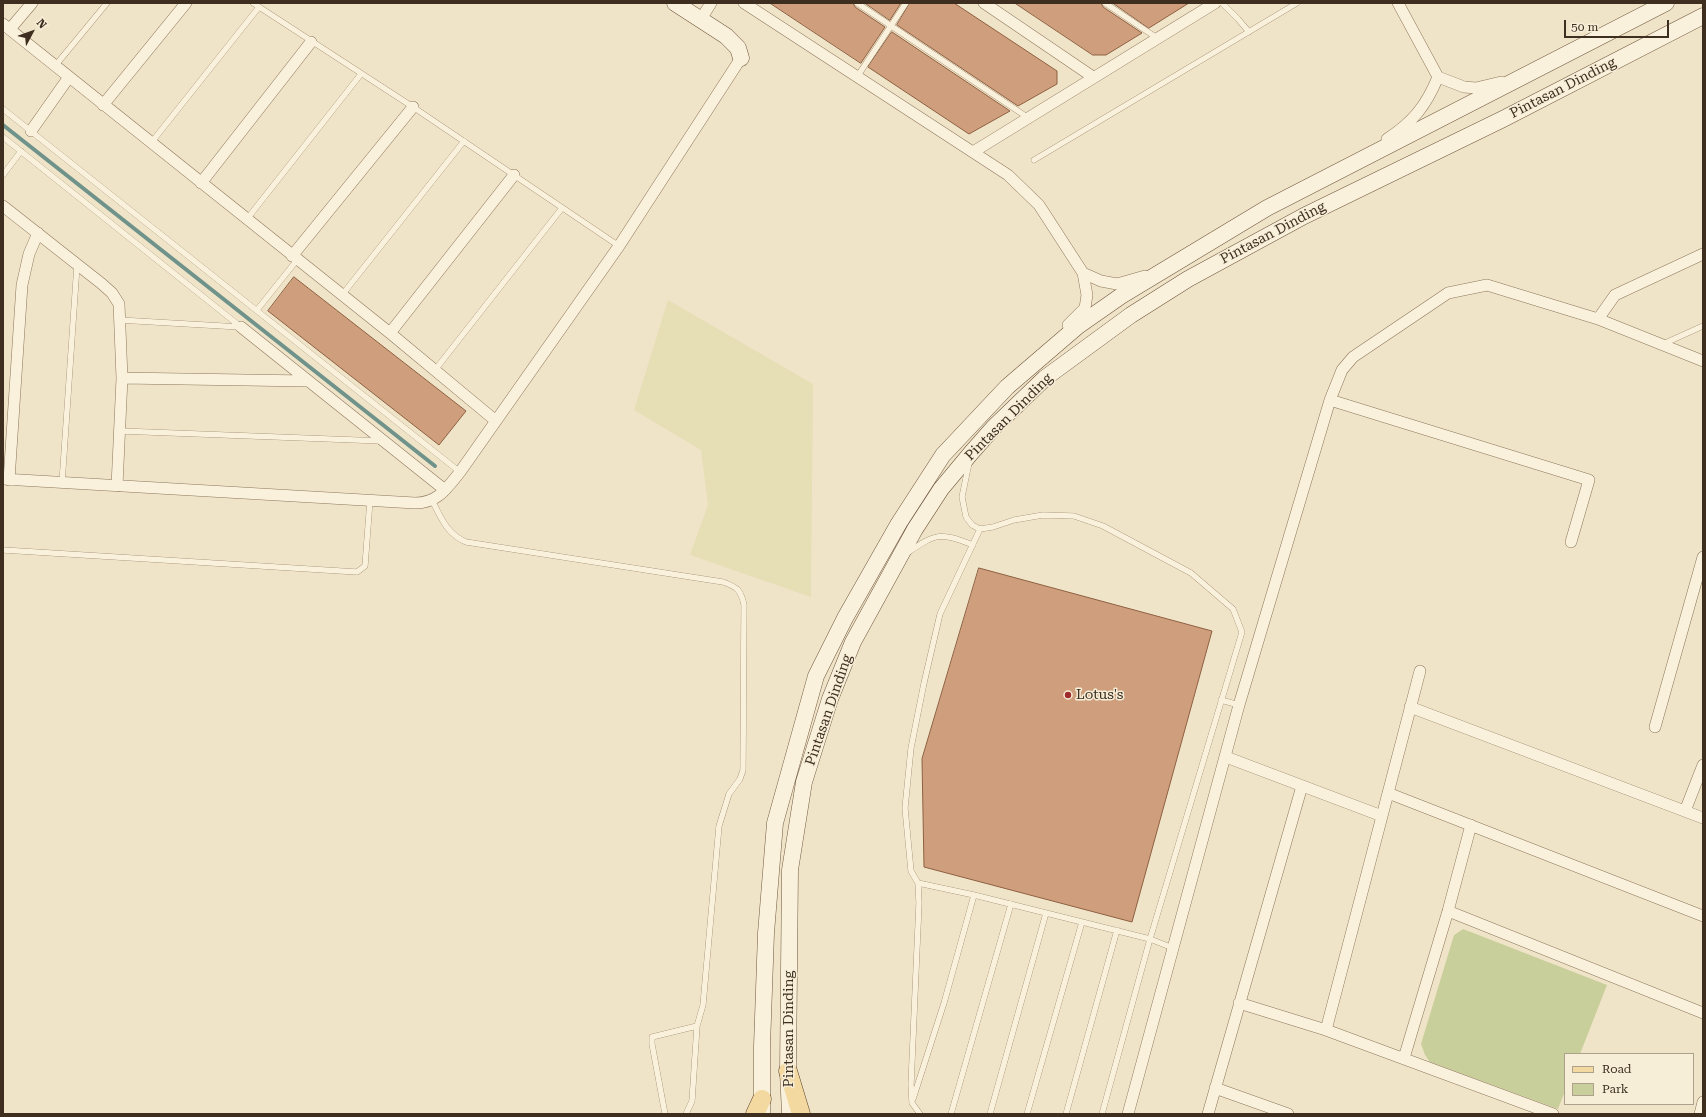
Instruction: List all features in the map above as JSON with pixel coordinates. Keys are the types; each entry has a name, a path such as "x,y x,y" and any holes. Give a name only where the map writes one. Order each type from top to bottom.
{"main road":[{"path":"675,3 726,36 738,48 741,58"},
{"name":"Pintasan Dinding","path":"760,1109 766,933 775,823 816,676 845,618 899,523 943,455 1007,387 1078,326 1121,296 1267,208 1666,3"},
{"name":"Pintasan Dinding","path":"790,1114 788,1071 790,870 804,782 830,699 853,642 915,529 941,490 971,453 994,427 1045,378 1131,315 1188,279 1304,216 1503,119 1703,16"},
{"path":"788,1071 801,1114"}],"street":[{"path":"32,3 6,26 390,333 496,421"},
{"path":"103,105 186,3"},
{"path":"701,19 711,3"},
{"path":"744,3 1008,175 1039,205 1083,273 1087,295 1086,308 1076,319 1037,351 1007,387"},
{"path":"984,3 1093,77"},
{"path":"973,152 1215,3"},
{"path":"1398,3 1438,77 1464,87 1476,88 1496,84 1541,67"},
{"path":"201,183 311,42"},
{"path":"38,233 29,254 22,286 6,479 424,503 432,500 446,490 460,472 619,246 741,58"},
{"path":"31,131 69,77"},
{"path":"1345,168 1398,132 1421,110 1430,96 1438,77"},
{"path":"295,258 413,107"},
{"path":"390,333 514,175"},
{"path":"3,206 112,293 119,304 122,378 117,486"},
{"path":"1598,319 1615,295 1703,254"},
{"path":"1083,273 1101,281 1117,284 1166,269"},
{"path":"1128,1114 1239,705 1330,400 1342,370 1353,357 1448,293 1486,285 1598,319 1703,361"},
{"path":"241,327 446,490"},
{"path":"122,378 307,381"},
{"path":"1330,400 1590,480 1571,542"},
{"path":"1655,727 1703,558"},
{"path":"1326,1030 1420,671"},
{"path":"1410,707 1703,818"},
{"path":"1226,757 1382,816"},
{"path":"1685,811 1703,765"},
{"path":"1208,1114 1302,786"},
{"path":"1388,792 1703,916"},
{"path":"1404,1058 1448,911 1471,825"},
{"path":"1448,911 1703,1013"},
{"path":"1239,1003 1326,1030 1553,1114"},
{"path":"1215,1088 1288,1114"},
{"path":"1700,1114 1703,1102"}],"lane":[{"path":"55,66 107,3"},
{"path":"253,3 413,107 619,246"},
{"path":"857,3 1028,117"},
{"path":"856,77 906,3"},
{"path":"1105,3 1157,38"},
{"path":"1222,3 1249,32"},
{"path":"1034,160 1297,3"},
{"path":"151,143 259,7"},
{"path":"247,220 361,74"},
{"path":"3,109 460,472"},
{"path":"3,137 241,327"},
{"path":"342,295 464,141"},
{"path":"3,175 21,151"},
{"path":"434,370 562,208"},
{"path":"257,310 295,258"},
{"path":"62,482 77,264"},
{"path":"120,320 241,327"},
{"path":"1662,344 1703,326"},
{"path":"120,431 384,442"},
{"path":"971,453 962,498 966,517 972,525 980,529 993,527 1014,520 1042,515 1074,516 1103,526 1191,573 1233,610 1242,632 1150,939 1102,1114"},
{"path":"3,550 357,572 365,566 370,500"},
{"path":"432,500 450,532 457,538 466,542 724,582 735,587 742,594 744,605 743,770 740,780 729,794 719,826 703,1005 697,1026 692,1102 686,1114"},
{"path":"920,1114 912,1103 910,1084 919,903 918,883 911,871 905,808 911,748 940,614 980,529"},
{"path":"898,559 926,540 938,536 949,536 973,545"},
{"path":"1221,700 1239,705"},
{"path":"918,883 974,895 1116,930 1150,939 1174,949"},
{"path":"912,1103 944,1003 974,895"},
{"path":"951,1114 1011,904"},
{"path":"990,1114 1046,913"},
{"path":"1026,1114 1082,922"},
{"path":"1066,1114 1116,930"},
{"path":"665,1114 652,1037 697,1026"}],"shaded area":[{"path":"668,300 813,384 811,597 690,555 708,505 701,450 634,410"}],"green space":[{"path":"1463,929 1607,985 1580,1053 1564,1053 1564,1094 1558,1109 1430,1062 1425,1055 1421,1044 1454,935"}],"building":[{"path":"770,3 853,3 855,7 885,27 861,63"},
{"path":"865,3 901,3 890,20"},
{"path":"910,3 954,3 1057,71 1057,84 1018,106 897,25"},
{"path":"1015,3 1101,3 1103,7 1142,33 1106,55 1093,55"},
{"path":"1113,3 1189,3 1149,28"},
{"path":"892,32 1010,111 969,134 868,67"},
{"path":"294,277 466,411 439,445 268,311"},
{"name":"Lotus's","path":"979,568 1212,631 1132,922 924,867 922,759"}],"waterway":[{"path":"3,125 435,466"}],"place":[{"name":"Lotus's","path":"1068,695"}]}
